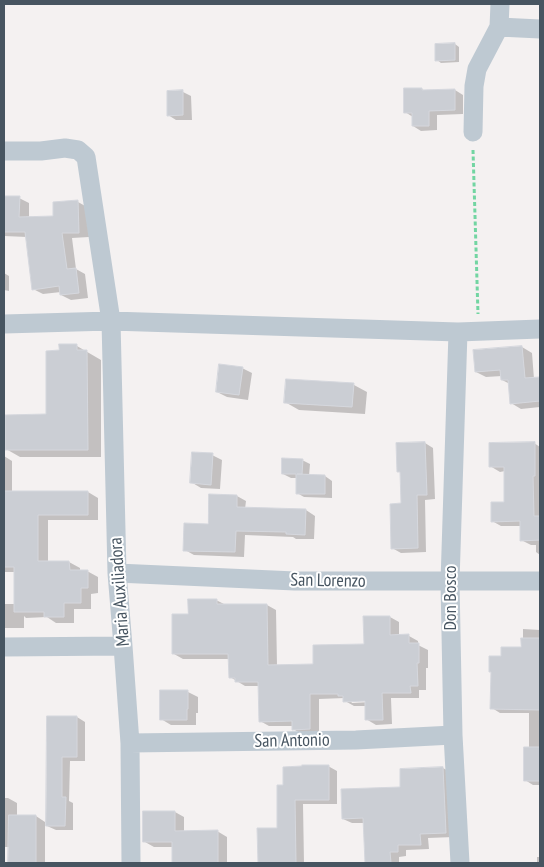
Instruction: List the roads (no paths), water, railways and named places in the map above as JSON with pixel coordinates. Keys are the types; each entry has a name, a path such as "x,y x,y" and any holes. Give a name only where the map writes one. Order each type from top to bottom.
{"street":[{"path":"473,132 474,86 477,69 499,27 500,4"},
{"path":"499,27 540,29"},
{"name":"Maria Auxiliadora","path":"4,151 41,151 65,148 78,150 86,157 111,321 116,573 130,743 132,863"},
{"path":"4,324 111,321 458,332 540,329"},
{"name":"Don Bosco","path":"458,332 450,582 453,735 460,863"},
{"name":"San Lorenzo","path":"116,573 296,581 540,581"},
{"path":"4,647 123,646"},
{"name":"San Antonio","path":"130,743 356,740 453,735"}]}
